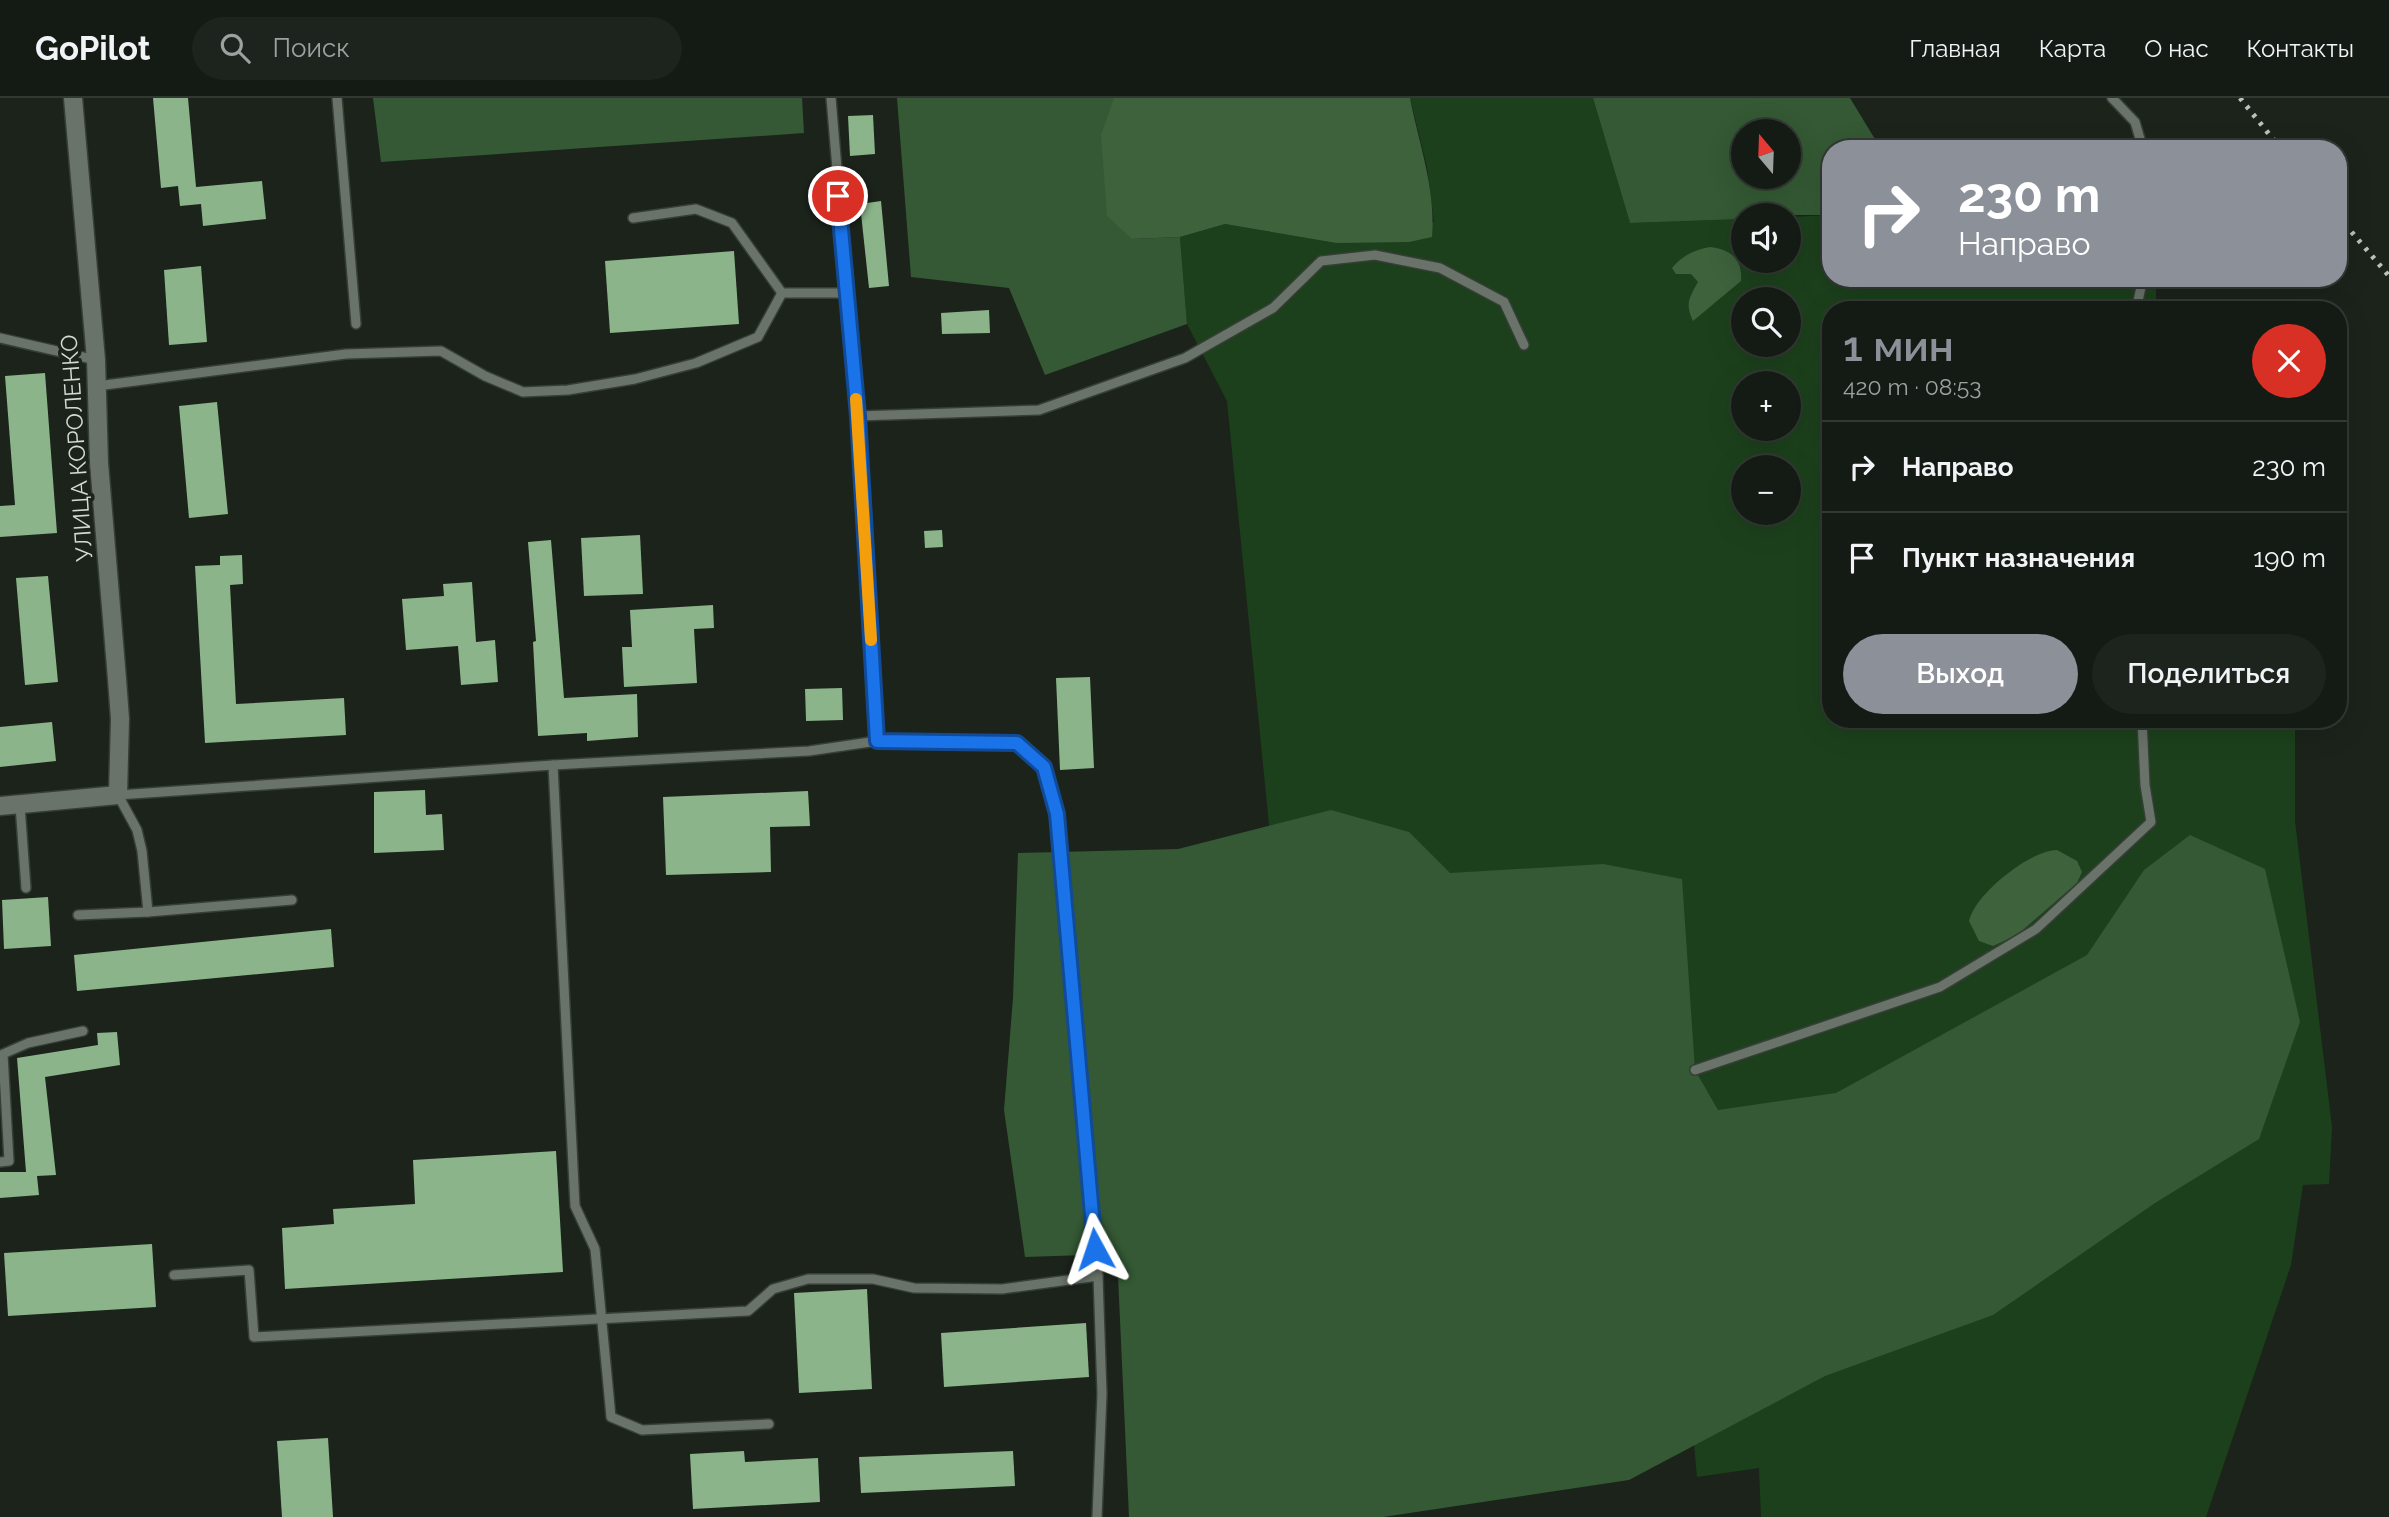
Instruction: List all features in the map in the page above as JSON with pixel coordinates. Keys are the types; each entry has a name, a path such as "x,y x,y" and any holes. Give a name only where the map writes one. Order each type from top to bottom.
{"street":[{"name":"УЛИЦА КОРОЛЕНКО","path":"74,98 96,360 99,463 120,719 118,795"},
{"path":"0,806 118,795"}],"lane":[{"path":"337,98 356,324"},
{"path":"831,98 858,416 877,741"},
{"path":"2112,98 2135,122 2140,140"},
{"path":"633,218 696,209 732,223 782,293"},
{"path":"858,416 1039,410 1185,358 1273,308 1321,261 1376,255 1440,268 1504,302 1524,345"},
{"path":"782,293 846,293"},
{"path":"97,386 346,354 441,351 485,376 523,392 568,390 635,379 696,363 758,337 782,293"},
{"path":"0,338 96,360"},
{"path":"1695,1070 1779,1039 1940,987 2036,929 2151,822 2145,785 2143,728"},
{"path":"148,912 142,851 137,830 118,795 553,765 808,751 877,741 1017,743 1044,767 1057,814 1098,1276 1102,1394 1097,1517"},
{"path":"553,765 575,1206 595,1249 611,1417 642,1430 769,1424"},
{"path":"20,805 26,888"},
{"path":"78,915 292,900"},
{"path":"0,1162 9,1161 2,1054 28,1043 83,1031"},
{"path":"174,1275 249,1270 254,1337 748,1311 773,1289 808,1279 873,1279 915,1288 1002,1289 1098,1276"}],"shaded area":[{"path":"373,98 802,98 804,133 381,162"},
{"path":"897,98 1114,98 1132,239 1180,237 1187,324 1045,375 1009,288 911,277"},
{"path":"1114,98 1410,98 1432,202 1432,237 1409,242 1336,243 1225,224 1180,237 1132,239 1107,216 1101,135"},
{"path":"1410,98 1593,98 1630,223 1731,219 1731,273 1801,273 1801,216 1822,215 1822,287 2156,287 2156,301 1822,301 1822,728 2295,728 2295,821 2332,1127 2329,1184 2303,1185 2291,1265 2206,1517 1761,1517 1759,1468 1697,1477 1664,1114 1282,956 1227,401 1187,324 1180,237 1225,224 1336,243 1434,222 1427,167"},
{"path":"1593,98 1850,98 1876,140 1822,140 1822,215 1801,215 1801,203 1731,203 1731,219 1630,223"},
{"path":"1710,247 1731,254 1731,273 1741,273 1741,281 1693,321 1689,301 1698,282 1691,274 1676,274 1672,268 1689,254"},
{"path":"1331,810 1409,832 1450,873 1603,864 1682,879 1695,1070 1718,1110 1836,1093 2087,955 2144,870 2190,835 2265,869 2300,1022 2259,1139 2155,1203 1993,1315 1825,1376 1629,1480 1383,1517 1129,1517 1117,1254 1025,1257 1004,1110 1013,998 1018,853 1178,849"},
{"path":"2057,850 2077,861 2082,872 2077,883 2017,935 1993,946 1979,941 1969,921 1981,899 2019,866 2033,857"}],"building":[{"path":"153,98 188,98 196,187 262,181 266,219 203,226 201,204 180,206 178,186 161,188"},
{"path":"873,115 875,154 850,156 848,116"},
{"path":"881,201 889,286 869,288 860,204"},
{"path":"734,251 739,324 610,333 605,261"},
{"path":"201,266 207,342 169,345 164,270"},
{"path":"989,310 990,333 942,334 941,313"},
{"path":"45,373 57,533 0,537 0,506 15,505 5,376"},
{"path":"217,402 228,514 189,518 179,406"},
{"path":"942,530 943,547 925,548 924,531"},
{"path":"640,535 643,594 584,596 581,538"},
{"path":"551,540 564,698 637,694 638,737 587,741 587,733 538,736 533,642 536,641 528,542"},
{"path":"242,555 243,584 230,585 236,704 344,698 346,735 205,743 195,566 220,565 220,556"},
{"path":"48,576 58,682 25,685 16,578"},
{"path":"472,582 476,642 495,640 498,682 461,685 458,646 406,650 402,599 444,596 443,584"},
{"path":"713,605 714,628 694,629 697,683 624,687 622,647 632,647 630,610"},
{"path":"1090,677 1094,768 1060,770 1056,678"},
{"path":"842,688 843,720 806,721 805,689"},
{"path":"52,722 56,761 0,767 0,727"},
{"path":"425,790 426,815 442,814 444,850 374,853 374,792"},
{"path":"808,791 810,826 770,827 771,872 666,875 663,797"},
{"path":"48,897 51,946 4,949 2,900"},
{"path":"331,929 334,967 77,991 74,955"},
{"path":"117,1032 120,1065 45,1077 56,1175 37,1176 39,1195 0,1198 0,1172 26,1172 17,1058 98,1045 97,1033"},
{"path":"556,1151 563,1272 285,1289 282,1228 334,1224 333,1209 415,1204 413,1160"},
{"path":"152,1244 156,1307 8,1316 4,1253"},
{"path":"867,1289 872,1389 799,1393 794,1293"},
{"path":"1086,1323 1089,1377 944,1387 941,1333"},
{"path":"328,1438 333,1517 282,1517 277,1441"},
{"path":"744,1451 745,1462 818,1458 820,1502 693,1509 690,1454"},
{"path":"1013,1451 1015,1486 861,1493 859,1457"}],"railway":[{"path":"2240,98 2274,140"},
{"path":"2347,227 2389,276"}],"slow traffic":[{"path":"856,399 871,640"}],"route":[{"path":"838,196 858,416 877,741 1017,743 1044,767 1057,814 1095,1249"}]}
